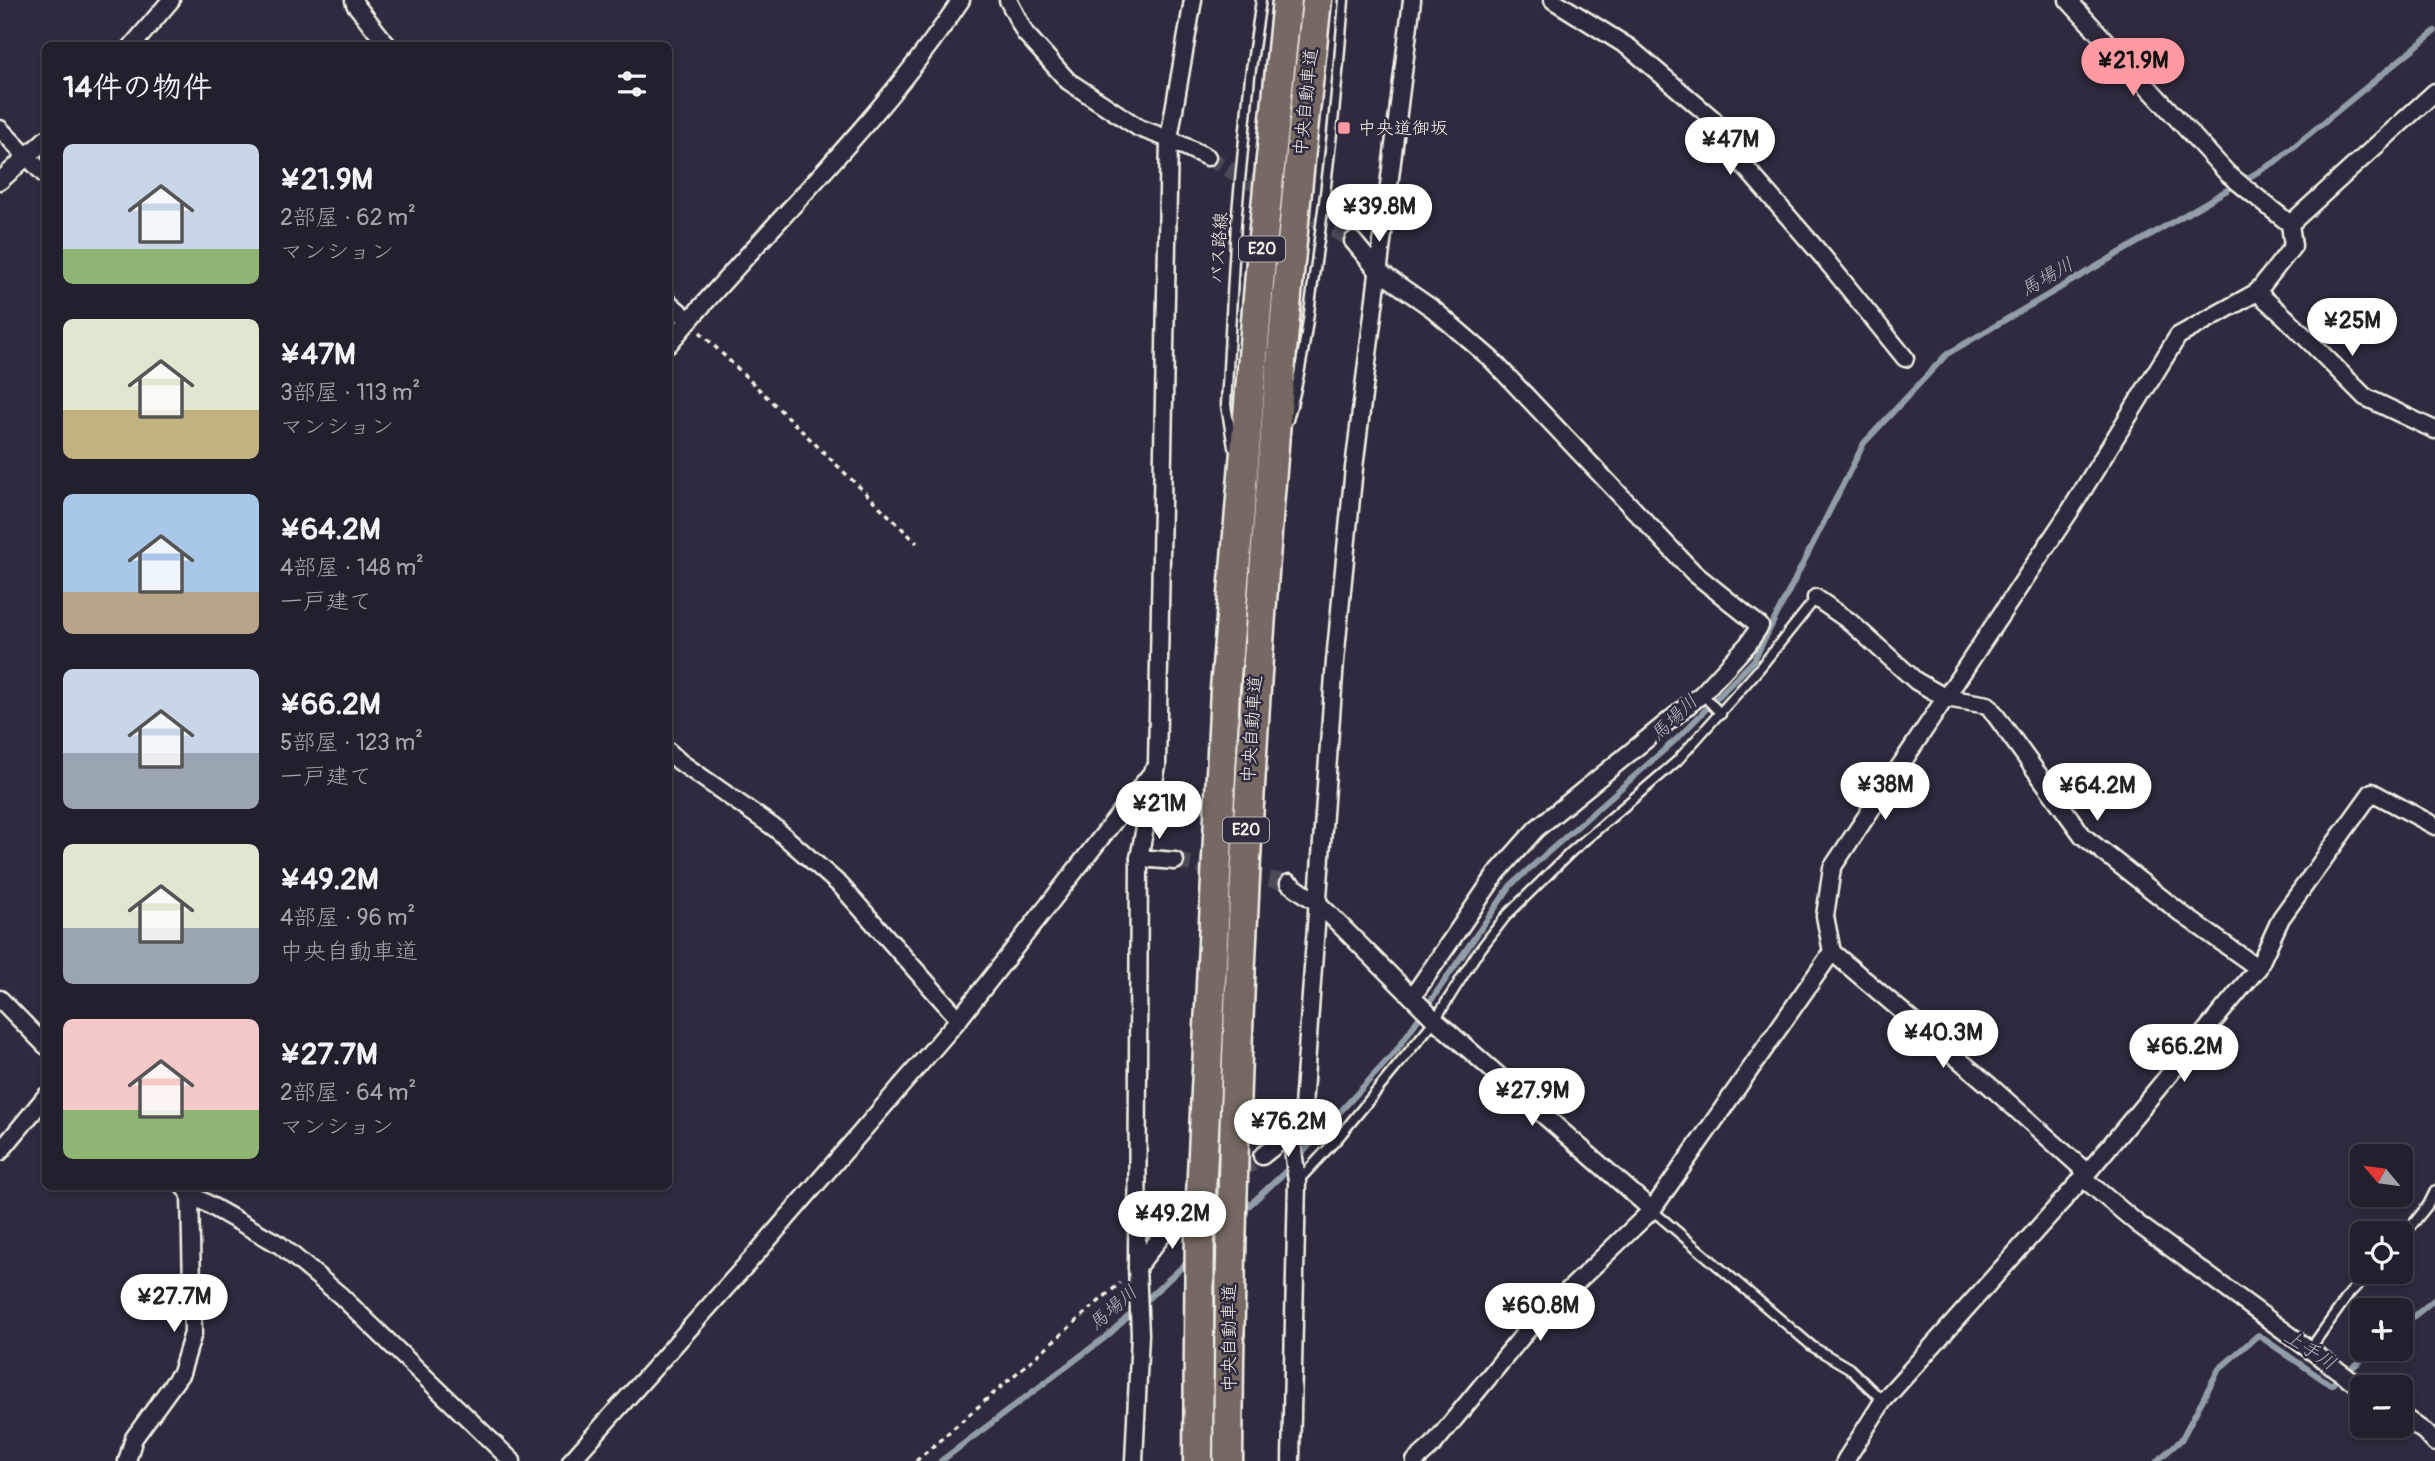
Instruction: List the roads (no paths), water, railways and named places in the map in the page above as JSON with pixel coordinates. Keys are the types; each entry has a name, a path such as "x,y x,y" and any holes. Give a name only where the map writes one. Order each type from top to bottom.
{"highway":[{"name":"中央自動車道","path":"1198,1461 1199,1278 1190,1215 1225,689 1263,237 1287,0"},
{"name":"中央自動車道","path":"1228,1461 1229,1253 1254,691 1290,248 1317,0"}],"street":[{"path":"135,42 171,0"},
{"path":"354,0 355,5 385,42"},
{"path":"672,340 832,163 939,34 961,0"},
{"path":"1008,0 1025,33 1068,81 1139,128 1207,157"},
{"path":"1134,1461 1139,1322 1139,858 1157,766 1169,139 1193,0"},
{"path":"1290,1461 1297,1178 1293,1141 1303,1107 1320,904 1335,660 1354,468 1412,0"},
{"path":"1553,0 1630,48 1713,119 1732,152 1824,258 1905,358"},
{"path":"2068,0 2228,174 2290,224 2293,246 2257,292 2178,336 2076,500 1832,869 1825,916 1832,952 2084,1170 2083,1178"},
{"path":"2290,224 2435,92"},
{"path":"0,130 42,172"},
{"path":"0,181 42,143"},
{"path":"1353,241 1377,270 1433,309 1491,359 1694,573 1760,626 1704,697 1536,829 1497,873 1415,998"},
{"path":"2257,292 2365,397 2435,430"},
{"path":"672,306 689,320"},
{"path":"1815,598 1849,621 1916,681 1946,698 1988,705 2083,836 2182,914 2258,968"},
{"path":"672,755 776,829 841,886 959,1019"},
{"path":"571,1461 755,1255 959,1019 1157,766"},
{"path":"1845,1461 1883,1401 2083,1178 2258,968 2281,918 2372,792 2435,826"},
{"path":"1139,858 1175,861"},
{"path":"1289,883 1320,904 1434,1018 1652,1210"},
{"path":"1415,1461 1433,1445 1529,1328 1652,1210 1832,952"},
{"path":"0,999 42,1042"},
{"path":"0,1152 42,1101"},
{"path":"1262,1156 1293,1141"},
{"path":"2083,1178 2138,1224 2350,1379"},
{"path":"127,1461 134,1437 181,1373 193,1333 186,1190"},
{"path":"186,1190 280,1245 341,1296 512,1461"},
{"path":"1137,1267 1190,1215"},
{"path":"2413,1424 2435,1443"}],"lane":[{"name":"バス路線","path":"1242,498 1226,405 1236,223 1250,76 1261,0"},
{"path":"1273,471 1298,386 1335,125 1344,0"},
{"path":"1297,1178 1338,1138 1434,1018 1506,916 1571,852 1677,761 1801,619 1815,598"},
{"path":"1704,697 1719,711"},
{"path":"2413,1224 2435,1191"},
{"path":"1652,1210 1813,1346 1849,1368 1883,1401"},
{"path":"2310,1349 2359,1284"}],"waterway":[{"name":"馬場川","path":"1241,1213 1283,1174 1396,1051 1511,885 1680,736 1754,660 1864,443 1947,354 2275,162 2435,31"},
{"name":"馬場川","path":"941,1461 1107,1336 1192,1258"},
{"name":"上手川","path":"2413,1317 2435,1299"},
{"name":"上手川","path":"2157,1461 2181,1440 2219,1369 2258,1335 2331,1385 2360,1361"}],"tunnel":[{"path":"1207,157 1272,194"},
{"path":"1292,206 1353,241"},
{"path":"1175,861 1289,883"},
{"path":"1200,1200 1262,1156"}],"place":[{"name":"中央道御坂","path":"1344,128"}]}
